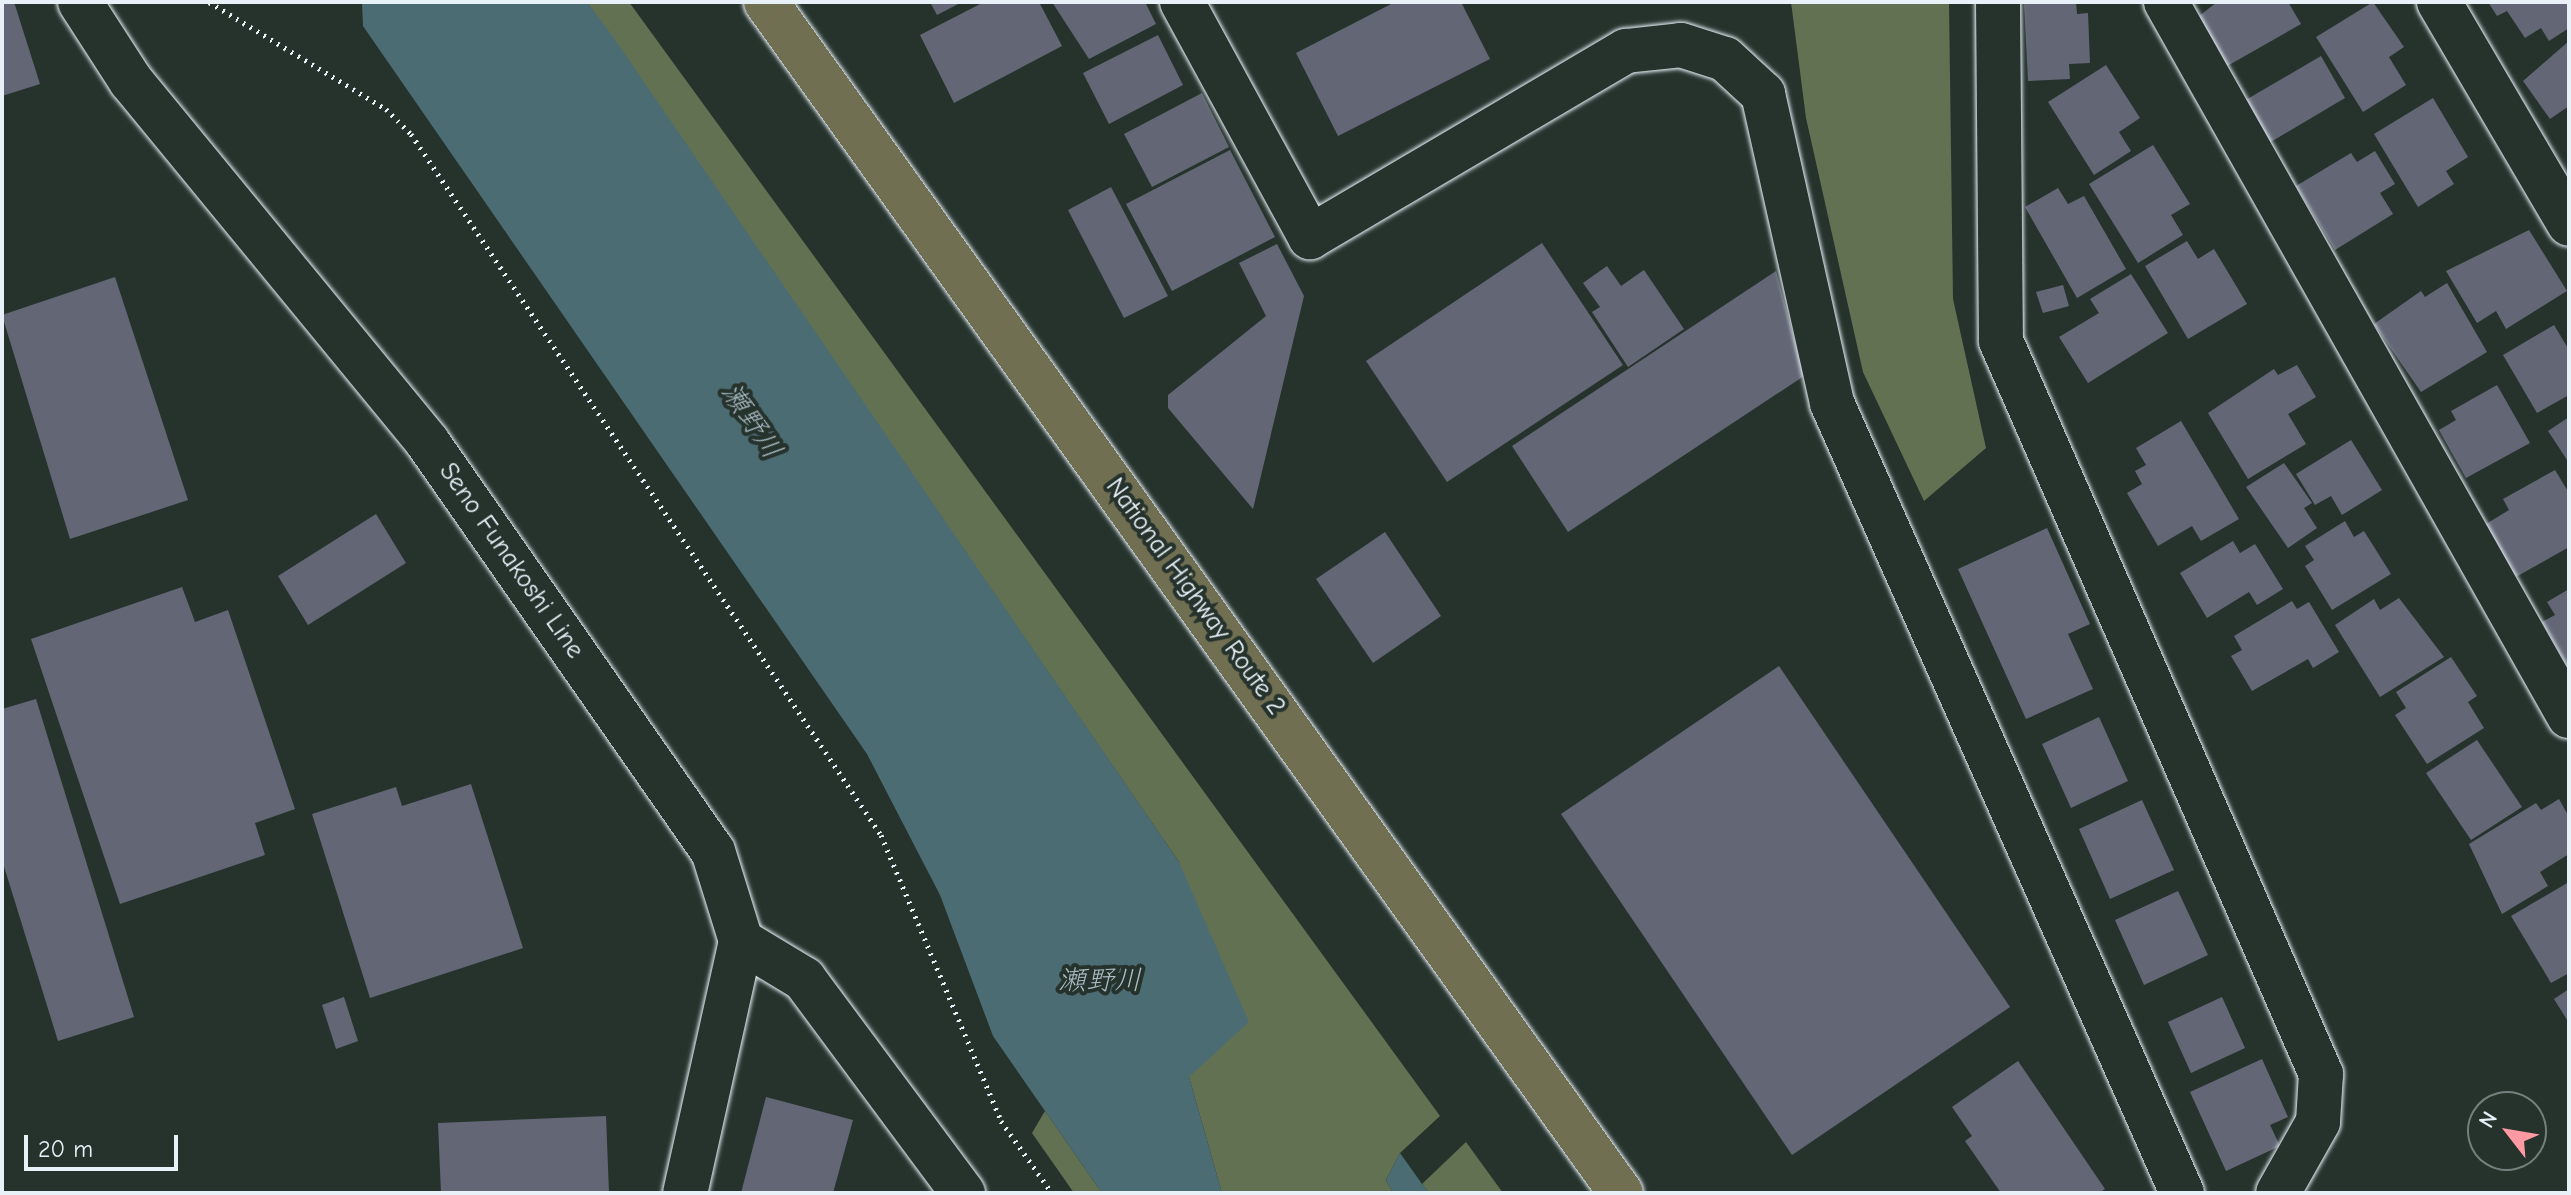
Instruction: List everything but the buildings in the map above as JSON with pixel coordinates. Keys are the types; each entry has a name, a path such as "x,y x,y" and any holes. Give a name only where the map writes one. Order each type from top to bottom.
{"highway":[{"name":"National Highway Route 2","path":"766,2 1621,1193"}],"street":[{"name":"Seno Funakoshi Line","path":"80,2 131,81 428,443 713,851 741,941 685,1193"},
{"path":"1182,2 1310,237 1626,51 1681,45 1725,59 1763,94 1832,403 2182,1193"},
{"path":"1998,2 2001,341 2321,1074 2318,1122 2278,1193"},
{"path":"2166,2 2569,716"},
{"path":"2439,2 2569,224"},
{"path":"741,941 804,979 963,1193"}],"path":[{"path":"209,2 386,109 411,134 881,835 1001,1121 1052,1193"}],"green space":[{"path":"587,2 629,2 1440,1116 1400,1153 1386,1180 1393,1193 1222,1193 1189,1077 1179,862"},
{"path":"1791,2 1949,2 1953,299 1986,448 1924,501 1863,372 1806,118"},
{"path":"1045,1111 1102,1193 1074,1193 1032,1133"},
{"path":"1466,1142 1503,1193 1429,1193 1422,1184"}],"water":[{"name":"瀬野川","path":"362,2 587,2 611,34 1179,862 1249,1022 1189,1077 1222,1193 1102,1193 993,1036 940,895 867,754 363,26"},
{"path":"1400,1153 1429,1193 1393,1193 1386,1180"}]}
